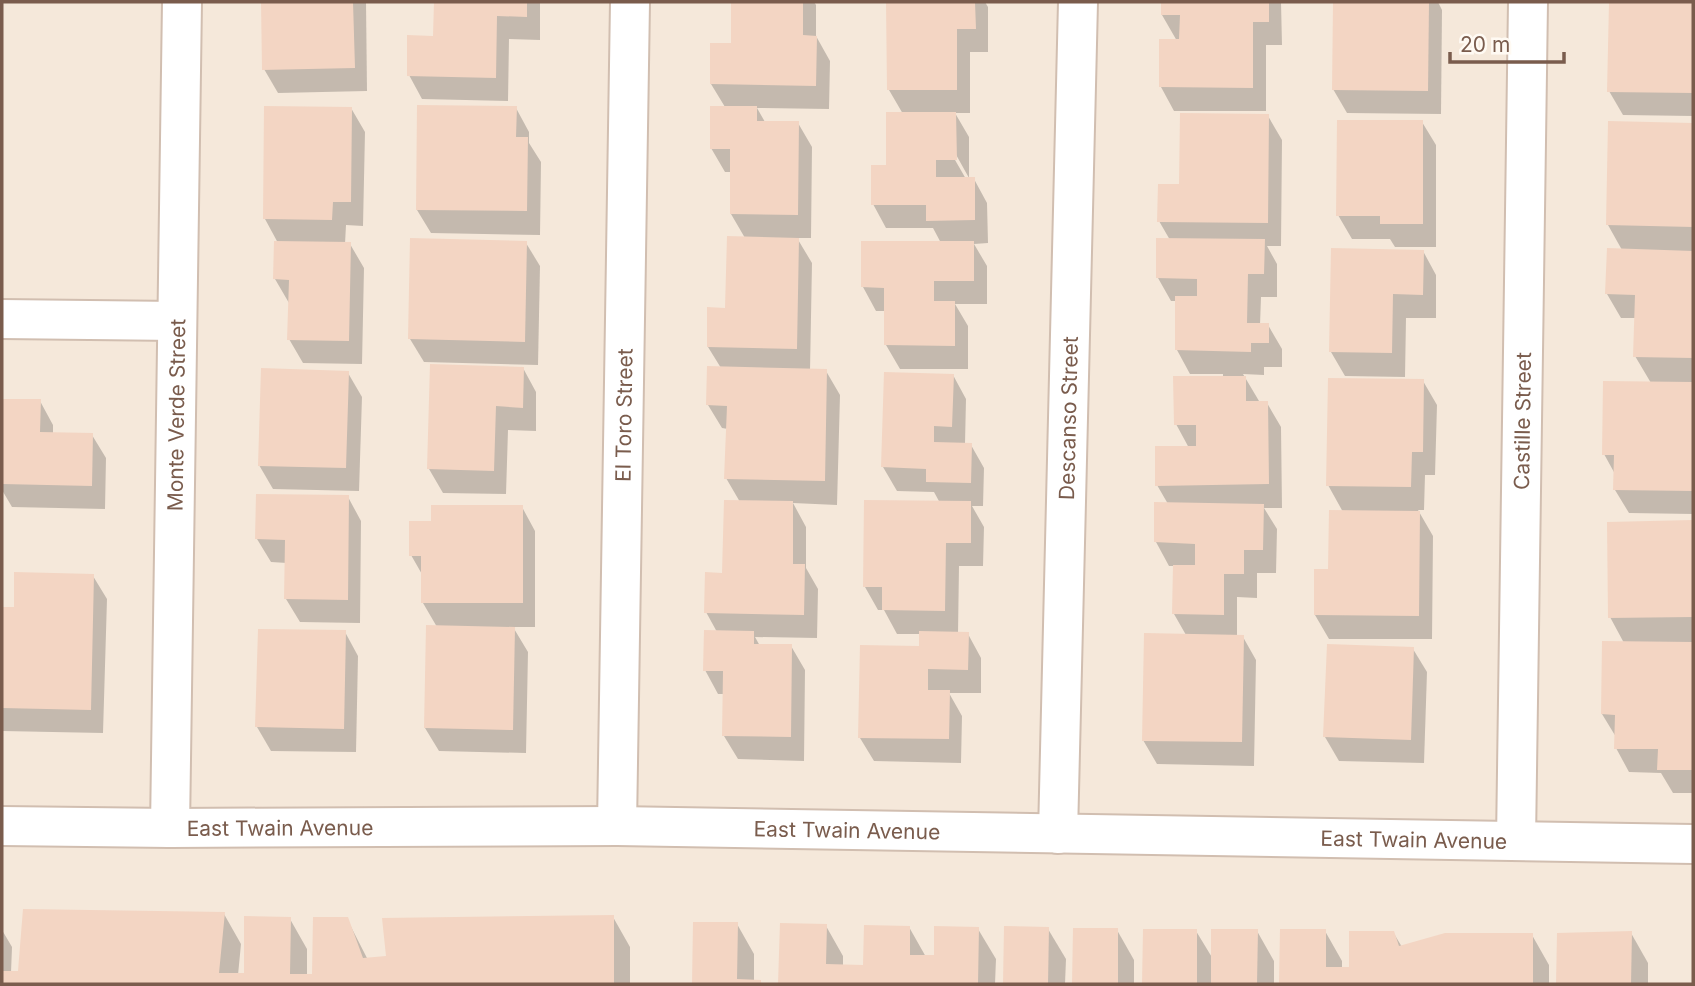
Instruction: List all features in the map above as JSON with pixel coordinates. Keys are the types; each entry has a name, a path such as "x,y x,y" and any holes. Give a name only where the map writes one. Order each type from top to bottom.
{"street":[{"name":"Monte Verde Street","path":"170,828 182,2"},
{"name":"El Toro Street","path":"617,826 630,2"},
{"name":"Descanso Street","path":"1058,834 1078,2"},
{"name":"Castille Street","path":"1517,841 1528,2"},
{"path":"2,319 177,321"},
{"name":"East Twain Avenue","path":"2,826 617,826 1693,844"}],"shaded area":[{"path":"2,2 1693,2 1693,984 2,984"}],"building":[{"path":"261,2 353,2 355,68 262,70"},
{"path":"434,2 527,2 527,17 497,16 496,78 407,76 407,35 433,36"},
{"path":"731,2 803,2 803,35 817,36 816,86 710,84 710,43 731,43"},
{"path":"886,2 975,2 976,29 957,29 957,90 887,90"},
{"path":"1161,2 1269,2 1269,22 1253,22 1253,88 1159,87 1159,39 1179,39 1180,15 1161,15"},
{"path":"1333,2 1429,2 1428,91 1332,90"},
{"path":"1609,2 1693,2 1693,93 1607,92"},
{"path":"417,105 517,106 516,137 528,137 527,211 416,210"},
{"path":"264,106 352,107 351,202 333,202 332,220 263,219"},
{"path":"710,106 757,106 757,121 799,121 798,215 730,214 730,149 710,149"},
{"path":"886,112 956,112 957,160 936,160 936,177 975,177 975,220 926,221 926,205 871,205 871,165 886,165"},
{"path":"1180,113 1269,114 1268,223 1157,222 1158,184 1179,184"},
{"path":"1337,120 1423,120 1423,224 1380,224 1380,216 1336,216"},
{"path":"1608,121 1693,123 1693,227 1606,225"},
{"path":"727,236 799,238 797,349 707,347 707,307 725,308"},
{"path":"410,238 527,241 525,342 408,339"},
{"path":"1156,238 1265,239 1264,274 1248,274 1247,323 1269,323 1269,343 1251,343 1251,352 1175,350 1175,296 1197,296 1197,279 1156,278"},
{"path":"274,241 351,242 349,341 287,340 289,280 273,279"},
{"path":"861,241 974,241 974,281 934,281 934,301 955,301 955,346 884,345 884,288 861,287"},
{"path":"1331,248 1424,250 1423,295 1393,294 1392,353 1329,352"},
{"path":"1607,248 1693,251 1693,358 1633,357 1635,295 1605,294"},
{"path":"430,364 524,367 523,408 496,406 494,471 427,469"},
{"path":"707,366 827,369 825,481 724,479 727,406 706,405"},
{"path":"261,368 349,371 346,468 258,466"},
{"path":"884,372 954,374 952,427 934,426 934,442 972,443 971,483 926,482 926,469 881,467"},
{"path":"1173,376 1246,376 1246,401 1268,401 1269,484 1155,486 1155,446 1196,446 1196,425 1174,425"},
{"path":"1328,378 1424,379 1423,452 1412,452 1411,487 1326,486"},
{"path":"1603,381 1693,382 1693,491 1613,490 1614,455 1602,455"},
{"path":"2,399 41,399 40,432 93,433 92,486 2,484"},
{"path":"256,494 349,495 348,600 284,599 285,540 255,539"},
{"path":"724,500 793,501 793,564 805,564 804,615 704,613 705,572 722,573"},
{"path":"864,500 971,501 971,543 946,543 945,611 882,610 882,587 863,587"},
{"path":"1154,502 1264,504 1263,550 1244,550 1244,574 1224,574 1224,615 1172,614 1173,565 1195,565 1195,544 1154,542"},
{"path":"431,505 523,505 523,603 421,603 421,556 409,556 409,521 431,521"},
{"path":"1329,510 1420,511 1419,616 1314,615 1314,569 1328,569"},
{"path":"1693,520 1693,617 1608,618 1607,522"},
{"path":"14,572 94,574 91,710 2,708 2,607 14,607"},
{"path":"426,625 515,627 513,730 424,728"},
{"path":"258,629 346,630 344,729 255,727"},
{"path":"704,630 754,631 754,644 792,644 791,737 722,736 723,671 703,671"},
{"path":"919,631 969,632 968,670 928,669 928,690 950,690 949,739 858,738 860,645 919,646"},
{"path":"1144,633 1244,635 1242,742 1142,741"},
{"path":"1602,641 1693,642 1693,770 1657,770 1658,749 1614,749 1615,715 1601,714"},
{"path":"1327,644 1414,647 1411,740 1323,737"},
{"path":"23,909 225,912 219,973 244,973 244,916 291,917 290,974 312,974 313,917 348,917 363,958 386,956 382,918 614,915 614,984 2,984 2,971 18,971"},
{"path":"693,922 738,922 737,979 761,980 761,984 692,984"},
{"path":"780,923 827,924 826,964 863,965 864,925 910,926 910,955 934,955 934,926 979,927 978,984 778,984"},
{"path":"1004,926 1049,927 1048,984 1003,984"},
{"path":"1073,928 1118,928 1118,984 1072,984"},
{"path":"1143,929 1197,929 1197,984 1142,984"},
{"path":"1211,929 1258,929 1257,984 1211,984"},
{"path":"1280,929 1326,929 1326,967 1349,967 1349,931 1394,931 1399,946 1445,933 1533,933 1533,984 1279,984"},
{"path":"1632,931 1631,984 1556,984 1557,933"}]}
